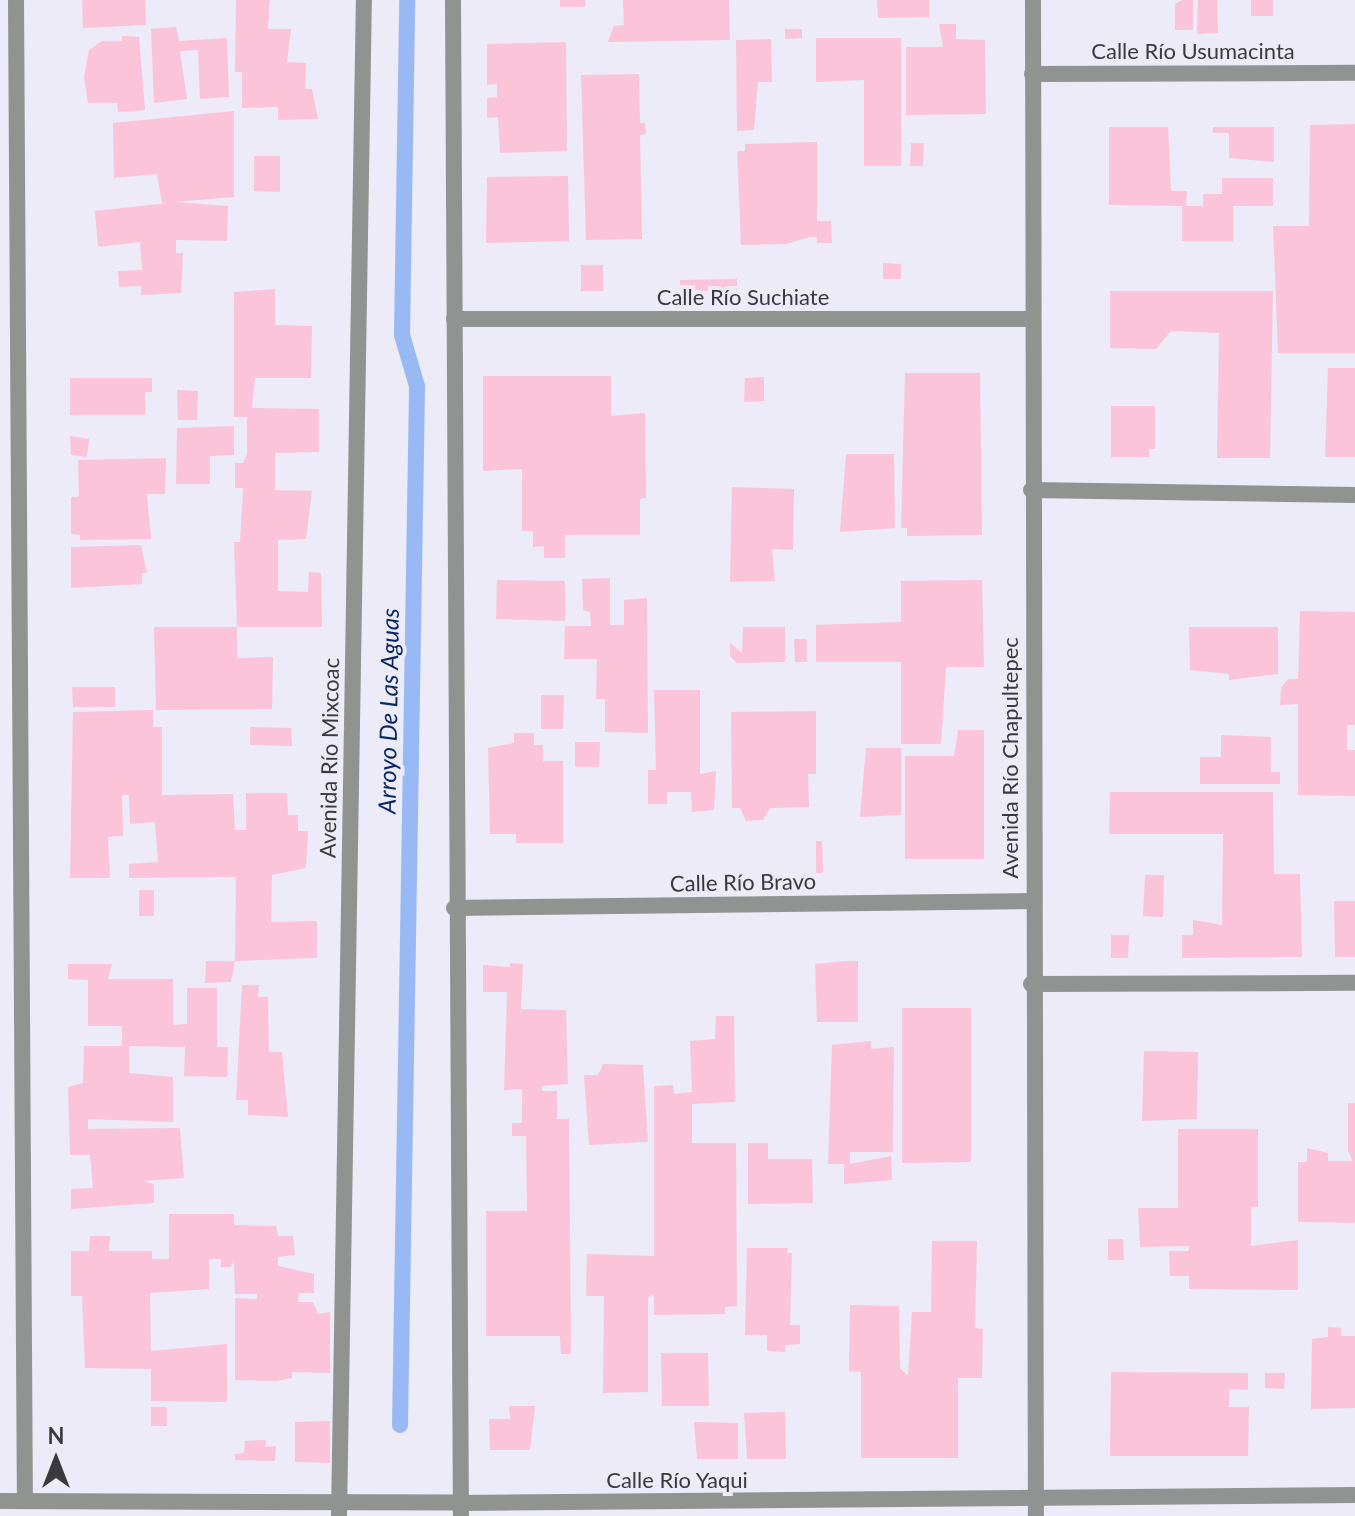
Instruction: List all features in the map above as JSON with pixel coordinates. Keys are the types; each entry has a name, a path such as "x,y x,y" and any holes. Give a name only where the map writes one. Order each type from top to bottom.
{"street":[{"path":"16,0 25,1501"},
{"name":"Avenida Río Mixcoac","path":"339,1508 364,0"},
{"path":"453,0 454,908 461,1510"},
{"name":"Avenida Río Chapultepec","path":"1033,0 1031,984 1036,1508"},
{"name":"Calle Río Usumacinta","path":"1032,74 1355,73"},
{"name":"Calle Río Suchiate","path":"454,319 1031,319"},
{"path":"1031,490 1355,495"},
{"name":"Calle Río Bravo","path":"454,908 1033,901"},
{"path":"1031,984 1355,983"},
{"name":"Calle Río Yaqui","path":"0,1501 98,1509 1036,1508 1355,1495"}],"building":[{"path":"82,0 145,0 146,25 83,28"},
{"path":"236,0 270,0 268,29 291,29 287,62 306,63 305,89 312,89 318,119 278,120 278,107 242,108 242,72 235,72"},
{"path":"560,0 585,0 585,7 560,7"},
{"path":"623,0 729,0 730,40 608,42 614,26 624,25"},
{"path":"877,0 929,0 929,17 878,18"},
{"path":"1193,0 1193,30 1175,30 1175,4"},
{"path":"1198,0 1217,0 1218,33 1197,34"},
{"path":"1251,0 1273,0 1273,16 1251,16"},
{"path":"939,24 956,24 956,39 985,40 986,114 906,115 906,47 943,47"},
{"path":"176,27 179,41 227,38 229,97 200,99 198,50 180,51 187,99 154,103 151,29"},
{"path":"785,29 802,29 802,38 785,39"},
{"path":"122,36 139,37 145,110 118,112 117,103 88,103 84,77 89,50 102,41 122,41"},
{"path":"816,38 901,38 901,166 864,166 864,80 816,82"},
{"path":"771,39 772,82 758,82 754,130 737,131 736,40"},
{"path":"566,42 567,151 500,153 498,117 487,118 487,98 497,97 497,84 487,85 487,44"},
{"path":"639,74 640,123 645,123 646,134 640,135 642,239 586,240 581,75"},
{"path":"234,111 234,197 174,202 228,206 227,241 176,240 176,253 183,253 181,293 141,295 141,286 119,287 118,271 142,270 140,242 98,247 95,211 168,203 162,203 157,174 114,178 113,123"},
{"path":"1355,124 1355,353 1278,353 1273,226 1309,226 1310,125"},
{"path":"1109,127 1168,127 1171,191 1187,191 1186,206 1203,206 1203,194 1222,194 1222,178 1273,178 1273,206 1233,206 1233,241 1182,241 1182,206 1109,205"},
{"path":"1213,127 1274,127 1274,162 1229,158 1229,133 1213,133"},
{"path":"817,142 817,221 831,221 832,243 817,243 817,237 810,237 786,244 741,245 737,151 745,151 745,144"},
{"path":"911,143 924,143 923,166 910,166"},
{"path":"254,156 280,156 280,192 254,191"},
{"path":"568,176 569,241 486,243 487,177"},
{"path":"883,263 901,264 901,279 883,279"},
{"path":"581,265 603,265 603,291 581,291"},
{"path":"737,279 737,290 680,291 680,280"},
{"path":"275,289 275,325 312,326 311,378 255,378 252,408 319,409 319,452 275,453 275,490 312,491 306,539 278,540 278,591 308,592 309,572 321,573 322,627 237,627 234,542 240,542 243,488 235,488 235,463 243,463 247,454 247,417 234,417 234,292"},
{"path":"1110,291 1273,291 1270,458 1217,458 1219,333 1171,331 1156,349 1110,348"},
{"path":"1328,368 1355,368 1355,457 1325,457"},
{"path":"905,373 980,373 982,535 907,536 907,528 901,528"},
{"path":"483,376 611,376 611,416 645,413 646,498 640,499 640,535 565,535 565,558 544,558 544,546 533,547 533,531 522,531 522,469 483,471"},
{"path":"764,377 764,401 744,402 745,378"},
{"path":"70,378 152,378 152,392 145,392 145,415 70,415"},
{"path":"177,390 198,391 197,420 178,420"},
{"path":"1111,406 1155,406 1155,449 1149,449 1149,457 1111,457"},
{"path":"234,426 234,455 210,456 210,484 176,484 177,428"},
{"path":"70,436 89,439 87,457 71,455"},
{"path":"846,454 894,454 895,528 840,532"},
{"path":"166,458 165,494 147,494 151,539 80,540 80,535 71,534 71,497 79,497 78,460"},
{"path":"732,487 794,489 793,550 772,549 775,581 730,582"},
{"path":"141,545 147,573 142,573 142,584 71,588 71,547"},
{"path":"610,578 610,625 624,625 624,600 647,598 648,733 605,732 605,699 596,699 597,659 564,659 565,626 591,626 590,612 583,610 582,579"},
{"path":"497,580 565,581 565,621 496,619"},
{"path":"982,580 984,667 946,667 941,744 901,744 901,662 816,662 816,625 901,622 901,581"},
{"path":"1300,611 1355,612 1355,725 1347,725 1347,750 1355,750 1355,796 1298,795 1298,704 1280,705 1281,688 1288,679 1298,679"},
{"path":"154,627 237,627 237,658 273,657 272,709 156,710"},
{"path":"743,627 785,627 785,662 737,663 730,656 730,643 742,653"},
{"path":"1189,627 1278,627 1278,674 1229,680 1229,674 1190,670"},
{"path":"794,639 807,639 807,662 795,662"},
{"path":"72,687 115,687 115,707 73,707"},
{"path":"654,690 700,690 700,774 716,771 714,810 692,812 691,792 667,792 667,804 648,804 648,770 656,770"},
{"path":"541,695 564,695 563,729 541,729"},
{"path":"153,710 153,727 162,727 162,795 233,794 235,830 246,830 246,793 287,793 288,815 298,815 298,831 308,831 306,868 272,875 271,922 317,921 317,958 235,961 236,877 129,878 129,864 158,862 155,822 130,824 129,795 122,795 123,836 108,837 110,878 70,878 73,712"},
{"path":"816,711 816,774 808,774 809,807 770,808 763,820 746,821 740,808 732,808 731,712"},
{"path":"250,727 291,728 292,746 250,745"},
{"path":"958,730 984,730 984,859 905,859 905,756 954,756"},
{"path":"514,733 534,733 534,745 543,745 543,761 563,761 563,843 516,843 516,834 490,834 488,748 514,743"},
{"path":"1221,735 1271,737 1271,772 1280,772 1280,784 1200,784 1200,757 1221,757"},
{"path":"575,742 600,742 599,767 575,767"},
{"path":"866,748 901,748 901,815 860,817"},
{"path":"1110,792 1273,792 1274,874 1300,874 1302,957 1182,958 1182,935 1193,935 1193,920 1222,925 1223,834 1109,834"},
{"path":"816,841 822,841 823,873 816,873"},
{"path":"1145,875 1164,875 1163,917 1143,916"},
{"path":"139,890 154,890 154,916 139,916"},
{"path":"1334,901 1355,901 1355,957 1335,957"},
{"path":"1111,935 1129,935 1128,958 1111,958"},
{"path":"206,961 235,961 231,982 205,983"},
{"path":"858,961 858,1022 817,1022 815,964"},
{"path":"510,963 523,964 521,1009 566,1010 568,1084 542,1086 542,1091 557,1091 557,1119 569,1119 571,1354 561,1354 560,1336 486,1336 486,1211 527,1211 526,1136 512,1136 512,1123 522,1123 522,1089 504,1090 507,992 483,992 483,965 510,967"},
{"path":"68,964 112,964 108,979 173,979 173,1025 187,1024 187,988 217,988 217,1047 228,1047 227,1077 184,1076 185,1047 129,1046 129,1073 173,1077 173,1122 88,1119 88,1129 180,1128 184,1178 142,1181 154,1184 154,1203 71,1209 71,1189 93,1188 90,1155 70,1155 68,1087 83,1083 84,1046 122,1046 122,1026 88,1026 88,980 68,979"},
{"path":"242,985 259,985 258,997 268,997 269,1052 282,1052 288,1117 248,1115 248,1100 236,1100"},
{"path":"902,1008 971,1008 971,1162 902,1163"},
{"path":"716,1016 734,1016 735,1102 692,1104 692,1143 736,1143 737,1306 725,1307 725,1314 654,1315 654,1293 648,1298 648,1392 603,1393 604,1296 586,1296 587,1254 654,1256 654,1086 673,1085 674,1094 692,1092 690,1041 715,1039"},
{"path":"871,1041 871,1049 894,1047 893,1152 850,1152 850,1164 891,1156 892,1180 844,1184 844,1164 828,1164 832,1045"},
{"path":"1144,1051 1198,1052 1197,1119 1142,1121"},
{"path":"603,1064 643,1065 648,1142 589,1145 584,1075 598,1075"},
{"path":"1348,1103 1355,1103 1355,1223 1298,1222 1298,1162 1307,1162 1307,1148 1328,1153 1328,1161 1353,1161 1348,1151"},
{"path":"1178,1129 1258,1129 1258,1207 1251,1207 1251,1246 1298,1240 1298,1290 1189,1289 1189,1276 1170,1276 1169,1251 1189,1251 1189,1246 1140,1247 1138,1208 1178,1208"},
{"path":"748,1143 768,1143 768,1159 812,1159 813,1203 748,1204"},
{"path":"169,1214 234,1214 234,1225 276,1226 278,1236 293,1236 295,1255 278,1257 278,1266 314,1274 314,1293 299,1293 298,1302 313,1302 318,1314 330,1312 330,1373 292,1372 292,1378 276,1381 235,1380 235,1298 257,1299 257,1294 235,1294 234,1259 231,1267 221,1267 221,1259 209,1259 209,1289 150,1293 151,1351 227,1344 227,1402 151,1401 151,1369 85,1368 82,1296 71,1296 71,1251 89,1251 90,1236 110,1236 109,1251 152,1251 152,1259 169,1259"},
{"path":"1108,1239 1123,1239 1124,1260 1108,1260"},
{"path":"932,1241 977,1241 975,1328 983,1329 982,1378 958,1378 958,1458 861,1458 861,1372 849,1371 850,1305 899,1306 900,1368 908,1376 912,1312 931,1312"},
{"path":"747,1248 788,1248 787,1253 792,1253 790,1325 800,1325 800,1344 785,1345 785,1352 767,1351 767,1335 745,1335"},
{"path":"1328,1327 1341,1328 1341,1336 1355,1336 1355,1408 1311,1409 1312,1339 1328,1337"},
{"path":"661,1353 708,1353 709,1406 662,1406"},
{"path":"1111,1372 1248,1373 1248,1390 1229,1389 1229,1407 1249,1407 1248,1456 1110,1456"},
{"path":"1265,1373 1285,1373 1284,1389 1265,1388"},
{"path":"509,1406 535,1406 530,1450 490,1450 489,1419 510,1419"},
{"path":"151,1407 167,1407 167,1426 151,1426"},
{"path":"785,1412 786,1459 747,1459 744,1413"},
{"path":"330,1421 330,1463 295,1462 295,1422"},
{"path":"694,1422 738,1423 738,1459 697,1459"},
{"path":"266,1440 265,1447 276,1446 275,1461 235,1460 235,1454 244,1453 245,1441"}],"waterway":[{"name":"Arroyo De Las Aguas","path":"400,1425 417,386 402,335 407,0"}]}
